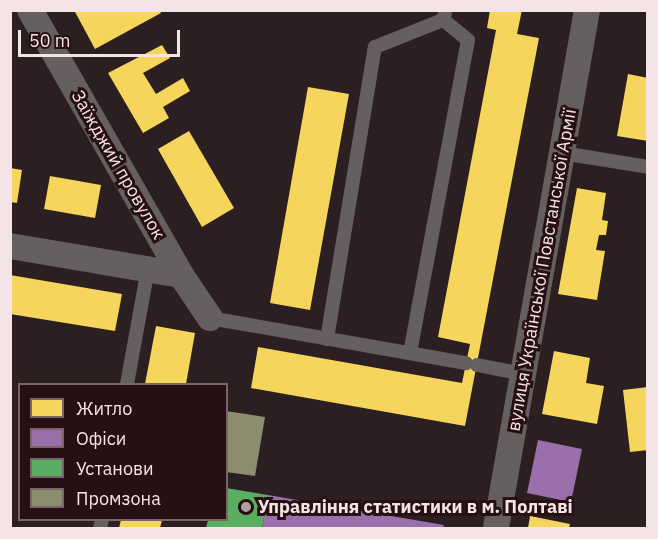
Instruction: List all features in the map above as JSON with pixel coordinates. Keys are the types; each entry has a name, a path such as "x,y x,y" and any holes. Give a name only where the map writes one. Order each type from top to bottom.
{"street":[{"name":"Заїжджий провулок","path":"30,10 181,275 210,318"},
{"name":"вулиця Української Повстанської Армії","path":"496,528 587,10"},
{"path":"10,246 181,275"}],"lane":[{"path":"327,339 375,46 444,15 468,40 410,353"},
{"path":"562,153 648,167"},
{"path":"127,383 148,269"},
{"path":"210,318 523,374"}],"building: Житло":[{"path":"74,10 159,10 161,13 95,49"},
{"path":"490,10 522,10 517,34 539,38 465,426 251,388 258,347 462,383 470,344 438,337 496,30 487,28"},
{"path":"162,45 170,58 143,73 156,94 183,78 190,91 163,107 169,118 143,133 108,73"},
{"path":"628,74 648,78 648,141 617,136"},
{"path":"308,87 349,94 310,310 270,303"},
{"path":"189,131 234,208 202,227 158,149"},
{"path":"10,168 22,170 17,203 10,202"},
{"path":"50,176 101,185 95,218 44,209"},
{"path":"577,188 606,193 602,220 608,221 606,235 599,235 596,250 605,251 597,300 558,294"},
{"path":"10,275 122,294 115,331 10,314"},
{"path":"156,326 195,333 186,383 145,383"},
{"path":"554,351 590,358 586,383 604,386 597,424 542,414"},
{"path":"648,387 648,450 630,452 623,390"},
{"path":"530,516 570,524 569,528 528,528"},
{"path":"121,521 162,521 160,528 119,528"}],"building: Офіси":[{"path":"538,440 582,449 571,502 527,493"},
{"path":"268,495 444,525 443,528 262,528"}],"building: Установи":[{"name":"Управління статистики в м. Полтаві","path":"228,488 268,495 262,528 206,528 208,521 228,521"}],"building: Промзона":[{"path":"228,411 265,417 255,476 228,472"}],"place":[{"name":"Управління статистики в м. Полтаві","path":"246,507"}]}
